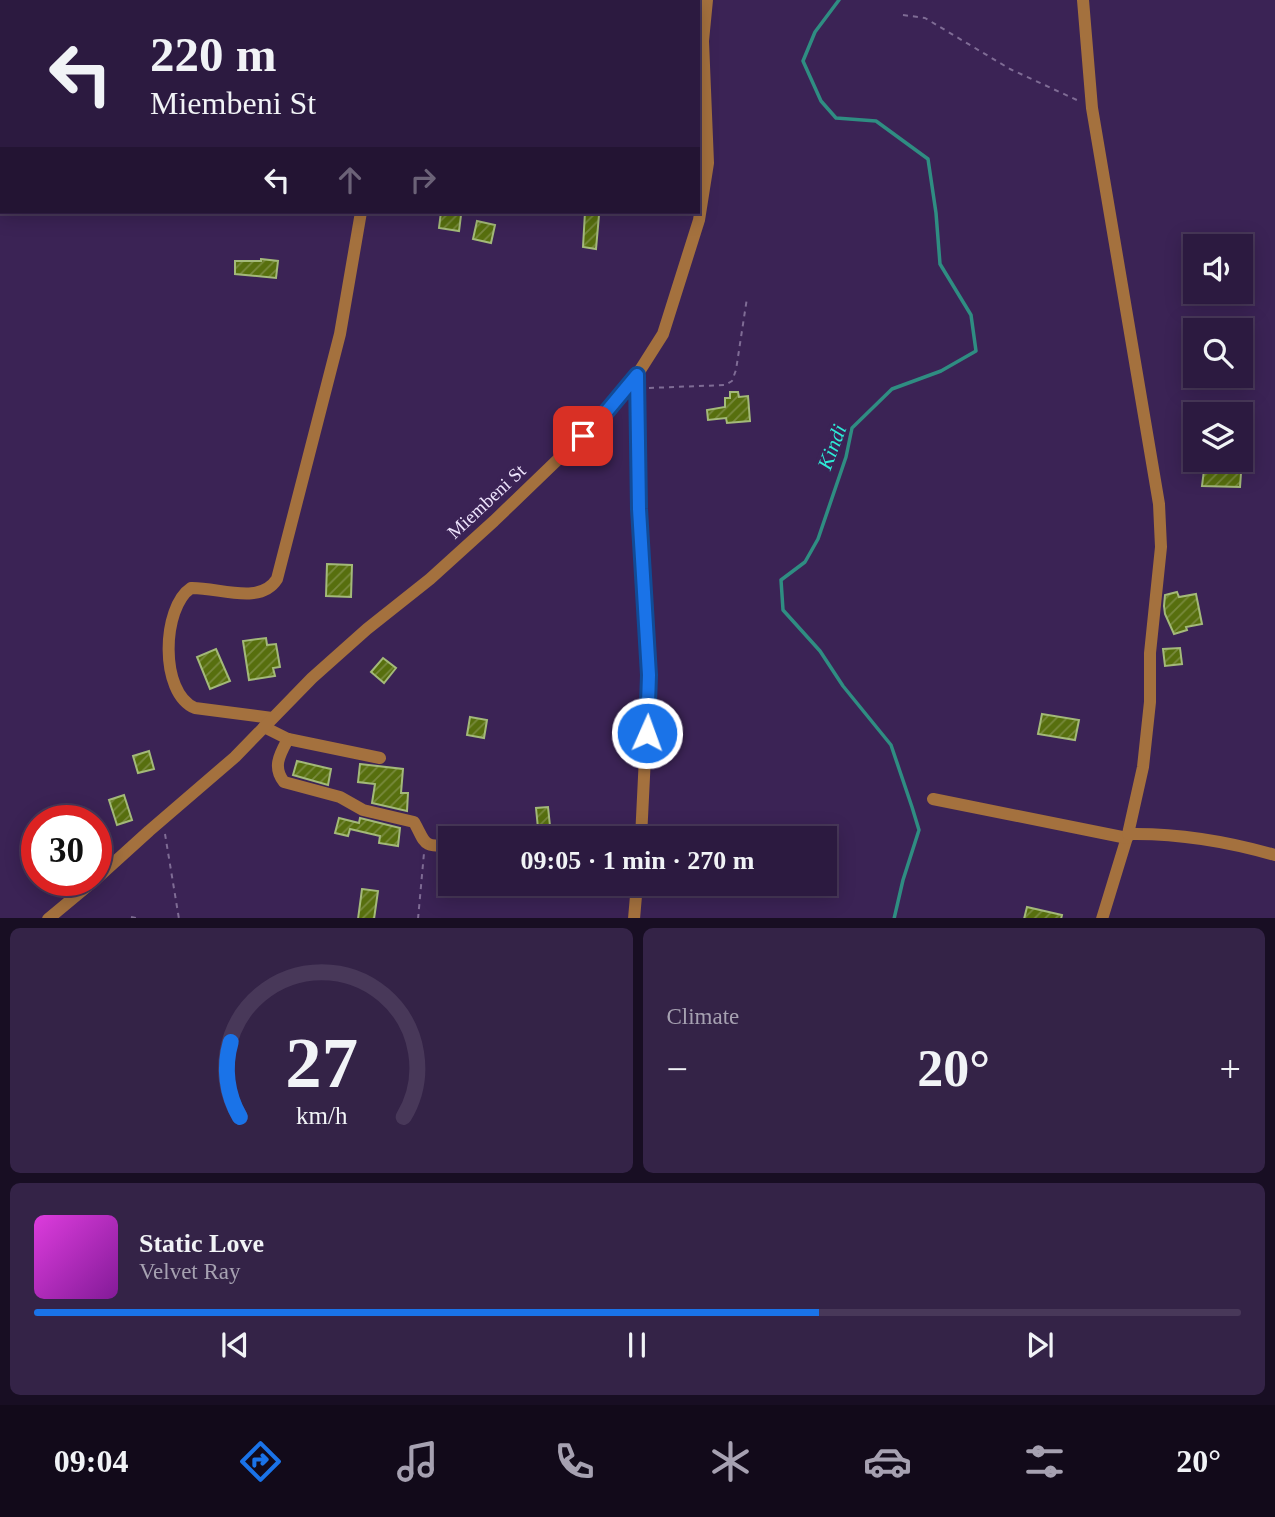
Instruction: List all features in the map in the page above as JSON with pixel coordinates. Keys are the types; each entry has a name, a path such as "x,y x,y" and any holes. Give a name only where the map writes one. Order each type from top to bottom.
{"street":[{"name":"Miembeni St","path":"700,206 703,164 700,42 707,0"},
{"path":"1083,0 1092,107 1157,493 1161,536 1150,653 1148,734 1143,767 1128,836 1102,918"},
{"path":"361,214 353,245 340,334 277,579 271,587 259,593 191,588 178,601 167,658 172,680 187,705 268,722 288,739 380,758"},
{"name":"Miembeni St","path":"112,865 235,757 312,678 430,579 494,521 602,417 637,375 663,334 699,214"},
{"path":"637,375 639,509 649,675 641,826"},
{"path":"288,739 277,763 284,782 340,797 363,810 414,822 419,836 425,842 438,845"},
{"path":"933,799 1128,836 1176,834 1214,839 1275,855"},
{"name":"Miembeni St","path":"49,918 76,896"},
{"path":"634,918 636,896"}],"path":[{"path":"903,15 925,18 1010,69 1092,107"},
{"path":"638,389 725,385 732,381 747,298"},
{"path":"162,819 179,918"},
{"path":"418,918 425,842"}],"building":[{"path":"441,214 461,215 459,231 439,228"},
{"path":"585,214 599,215 596,249 583,247"},
{"path":"477,221 495,225 491,243 473,239"},
{"path":"235,261 278,261 276,278 235,274"},
{"path":"730,392 738,392 739,397 748,396 750,421 727,423 726,418 708,420 707,410 725,407 725,398 730,398"},
{"path":"1204,472 1241,473 1240,487 1202,486"},
{"path":"327,564 352,565 351,597 326,596"},
{"path":"1177,592 1179,597 1196,594 1202,624 1186,627 1187,630 1174,634 1164,606 1165,595"},
{"path":"266,638 267,645 276,644 280,667 273,668 275,676 249,680 243,641"},
{"path":"1180,648 1182,664 1165,666 1163,649"},
{"path":"216,649 230,681 210,689 197,657"},
{"path":"383,658 396,668 384,683 371,672"},
{"path":"1042,714 1079,720 1075,740 1038,734"},
{"path":"470,717 487,720 484,738 467,735"},
{"path":"149,751 154,769 138,773 133,756"},
{"path":"297,761 331,769 328,785 293,775"},
{"path":"360,764 403,769 401,793 408,793 407,811 372,803 375,784 358,782"},
{"path":"124,795 132,820 117,825 109,800"},
{"path":"548,807 550,826 538,826 536,808"},
{"path":"339,818 359,823 360,818 400,828 398,846 379,843 380,836 350,829 348,836 335,833"},
{"path":"362,889 378,891 374,918 358,918"},
{"path":"1027,907 1062,915 1061,918 1024,918"}],"waterway":[{"name":"Kindi","path":"839,0 815,32 803,61 821,101 836,118 876,121 928,159 940,264 971,315 976,351 941,371 892,389 852,428 846,457 818,539 805,562 781,580 783,610 820,651 843,686 891,745 912,807 919,830 894,918"}],"route":[{"path":"583,436 637,375 639,509 649,675 647,733"}]}
